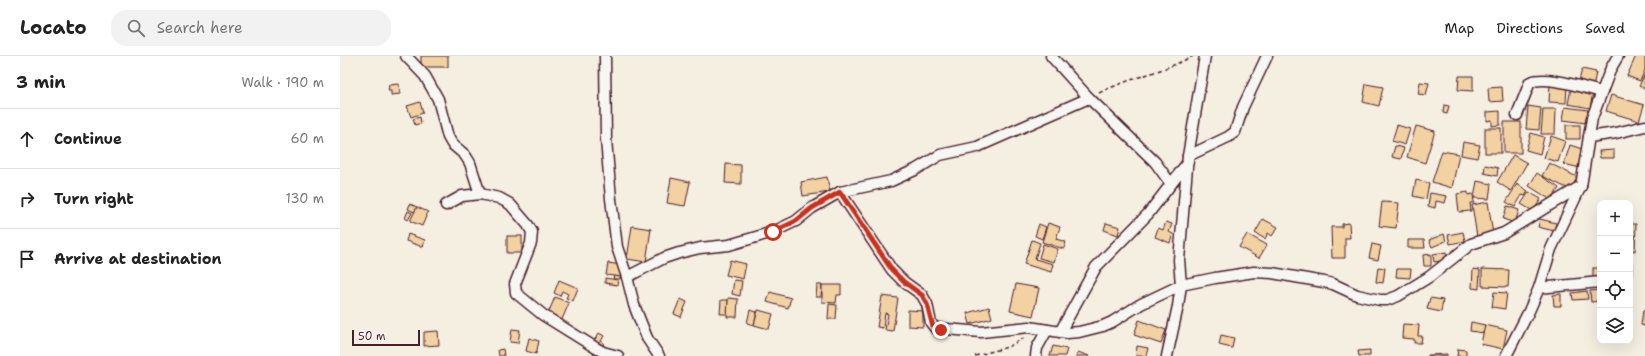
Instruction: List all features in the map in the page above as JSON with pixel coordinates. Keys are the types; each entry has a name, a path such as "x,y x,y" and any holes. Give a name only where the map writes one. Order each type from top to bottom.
{"street":[{"path":"406,56 425,76 438,99 448,137 452,144 465,155 470,163 480,194"},
{"path":"605,56 606,139 617,247 636,311 647,338 659,356"},
{"path":"1051,56 1089,98 1155,162 1171,184"},
{"path":"1167,356 1181,285 1179,260 1188,159 1205,56"},
{"path":"1060,332 1096,267 1148,214 1188,159 1235,132 1243,107 1267,56"},
{"path":"1506,356 1539,288 1551,249 1581,186 1592,118 1618,56"},
{"path":"1517,116 1530,82 1537,79 1602,92"},
{"path":"627,277 664,258 679,253 700,248 729,246 773,232 796,221 812,208 840,192 891,181 915,170 940,155 977,147 1089,98"},
{"path":"1589,137 1616,133 1645,126"},
{"path":"840,192 892,270 904,282 922,295 927,304 933,327 941,330 981,332 1018,327 1060,332 1079,332 1103,326 1141,304 1181,285 1261,271 1333,284 1357,294 1380,300 1387,300 1398,296 1428,277 1471,244 1504,233 1581,186"},
{"path":"446,205 462,196 480,194 498,198 510,204 531,229 531,243 515,284 516,293 543,314 603,352 618,356"},
{"path":"1539,288 1597,282"},
{"path":"1036,356 1043,330"}],"path":[{"path":"1089,98 1115,85 1167,69 1193,56"},
{"path":"975,356 1008,347 1043,330"}],"building":[{"path":"421,56 448,56 448,67 421,67"},
{"path":"1636,56 1645,56 1645,70 1640,81 1627,76"},
{"path":"1582,69 1596,72 1593,88 1578,85"},
{"path":"1645,74 1645,89 1639,86"},
{"path":"1459,76 1473,76 1473,91 1458,90"},
{"path":"1420,82 1429,83 1426,95 1418,94"},
{"path":"1550,83 1567,84 1566,103 1549,102"},
{"path":"399,84 400,94 391,95 391,91 388,91 389,85"},
{"path":"1366,84 1383,87 1379,106 1363,102"},
{"path":"1502,87 1503,101 1489,102 1488,88"},
{"path":"1571,88 1593,92 1590,108 1568,104"},
{"path":"1611,95 1644,105 1639,121 1606,111"},
{"path":"420,102 423,113 411,117 407,106"},
{"path":"1444,105 1449,106 1447,114 1443,113"},
{"path":"1528,106 1541,108 1539,130 1526,129"},
{"path":"1565,107 1588,110 1586,123 1563,120"},
{"path":"1543,109 1556,109 1555,134 1541,134"},
{"path":"1500,111 1500,125 1492,126 1492,120 1487,121 1487,112"},
{"path":"420,117 421,123 415,125 413,119"},
{"path":"1504,122 1521,122 1521,153 1504,153"},
{"path":"1397,125 1410,129 1405,145 1392,141"},
{"path":"1566,125 1580,125 1580,139 1566,139"},
{"path":"1416,126 1435,131 1425,163 1407,157"},
{"path":"1485,128 1501,128 1501,153 1485,153"},
{"path":"1531,133 1544,137 1540,154 1526,150"},
{"path":"1551,136 1565,141 1558,162 1544,158"},
{"path":"1463,142 1480,145 1477,158 1461,155"},
{"path":"1570,145 1585,150 1580,168 1564,164"},
{"path":"1395,146 1404,148 1401,159 1392,157"},
{"path":"1614,150 1614,158 1600,158 1599,151"},
{"path":"1442,151 1459,154 1452,188 1432,182"},
{"path":"1513,155 1527,163 1511,191 1497,182"},
{"path":"1549,163 1577,177 1571,190 1542,176"},
{"path":"726,164 741,165 741,184 725,183"},
{"path":"1485,165 1498,168 1497,176 1484,173"},
{"path":"1537,173 1559,188 1551,200 1529,186"},
{"path":"827,177 830,192 803,196 801,182"},
{"path":"671,178 690,182 685,206 667,203"},
{"path":"1416,180 1429,183 1426,199 1413,196"},
{"path":"1477,181 1491,184 1489,199 1474,198"},
{"path":"1517,184 1528,191 1525,196 1522,195 1515,207 1506,202"},
{"path":"1468,192 1468,195 1473,194 1474,203 1470,203 1471,211 1459,212 1457,194"},
{"path":"1529,192 1541,199 1533,211 1521,204"},
{"path":"1430,193 1447,196 1445,203 1436,201 1435,208 1428,206"},
{"path":"1382,202 1399,203 1396,228 1379,226"},
{"path":"1488,202 1493,234 1477,237 1472,205"},
{"path":"410,204 417,207 414,212 408,209"},
{"path":"1507,206 1519,210 1515,223 1503,219"},
{"path":"417,207 428,212 422,226 410,221"},
{"path":"408,211 412,213 408,220 405,218"},
{"path":"1263,219 1278,227 1272,236 1268,233 1265,239 1255,233"},
{"path":"1540,219 1556,223 1554,231 1538,227"},
{"path":"1166,222 1172,224 1169,232 1173,234 1170,243 1155,237 1158,228 1163,230"},
{"path":"1048,223 1060,227 1056,239 1066,242 1064,249 1042,242"},
{"path":"1106,223 1120,227 1118,235 1104,230"},
{"path":"1349,223 1350,238 1345,238 1345,258 1332,258 1331,227 1342,227 1342,224"},
{"path":"1039,224 1046,227 1042,239 1035,236"},
{"path":"1633,224 1636,224 1635,251 1633,251"},
{"path":"632,226 651,229 646,262 627,259"},
{"path":"1463,232 1465,241 1450,244 1448,235"},
{"path":"408,234 425,240 423,247 406,241"},
{"path":"1247,234 1267,245 1259,258 1239,247"},
{"path":"1444,234 1446,241 1432,247 1429,240"},
{"path":"507,236 522,236 522,253 507,253"},
{"path":"1032,240 1040,243 1035,259 1053,264 1051,272 1024,264"},
{"path":"1408,240 1424,240 1425,248 1408,248"},
{"path":"1043,244 1058,249 1054,262 1039,258"},
{"path":"1372,244 1381,246 1378,260 1369,258"},
{"path":"1446,252 1447,260 1434,262 1433,254"},
{"path":"1431,254 1431,266 1424,266 1423,255"},
{"path":"730,260 746,264 743,279 726,275"},
{"path":"608,263 622,265 621,277 606,275"},
{"path":"1378,267 1385,268 1383,283 1376,282"},
{"path":"1593,268 1597,268 1597,280 1593,280"},
{"path":"1397,269 1411,269 1410,278 1396,277"},
{"path":"1473,269 1480,270 1479,289 1472,288"},
{"path":"1482,269 1509,270 1508,287 1482,286"},
{"path":"614,276 621,277 620,279 613,279"},
{"path":"605,278 618,280 617,285 605,283"},
{"path":"559,280 578,288 573,301 566,298 568,294 562,291 560,296 554,293"},
{"path":"734,280 742,281 740,296 732,294"},
{"path":"1016,284 1039,288 1033,316 1010,311"},
{"path":"817,285 822,285 821,297 816,297"},
{"path":"822,285 841,285 841,295 837,295 836,303 822,302"},
{"path":"1597,290 1597,301 1591,302 1590,291"},
{"path":"1587,291 1588,299 1573,300 1572,293"},
{"path":"770,292 791,298 788,308 767,302"},
{"path":"1494,292 1507,293 1505,309 1492,307"},
{"path":"1561,294 1561,306 1554,306 1553,295"},
{"path":"882,296 898,298 893,331 885,330 888,314 885,313 883,328 877,327"},
{"path":"555,297 569,303 561,322 547,316"},
{"path":"728,298 738,299 737,317 727,317"},
{"path":"1430,298 1443,300 1441,312 1427,309"},
{"path":"680,299 687,302 681,317 674,314"},
{"path":"721,300 728,300 727,314 720,314"},
{"path":"829,304 837,305 836,319 828,319"},
{"path":"989,307 992,318 970,324 967,313"},
{"path":"750,310 757,312 754,325 747,323"},
{"path":"758,310 773,314 769,329 754,325"},
{"path":"908,310 923,311 923,327 908,326"},
{"path":"1643,310 1645,310 1645,326 1641,325"},
{"path":"1139,320 1166,330 1161,344 1134,335"},
{"path":"1471,322 1485,325 1484,333 1470,331"},
{"path":"1403,324 1419,325 1418,336 1422,336 1421,343 1414,343 1414,339 1402,338"},
{"path":"1485,325 1507,330 1503,349 1481,344"},
{"path":"512,329 520,330 518,343 510,342"},
{"path":"438,331 439,345 424,346 424,332"},
{"path":"599,333 604,336 601,341 604,343 601,349 592,344"},
{"path":"1221,335 1234,338 1232,348 1219,345"},
{"path":"529,338 539,341 536,354 526,351"},
{"path":"1053,346 1067,349 1065,356 1050,356"},
{"path":"1137,346 1148,348 1146,356 1136,356"},
{"path":"503,349 504,356 499,356 498,350"},
{"path":"1458,349 1466,350 1466,356 1457,356"},
{"path":"1370,350 1370,356 1359,356 1358,351"},
{"path":"1078,352 1089,356 1076,356"},
{"path":"1447,354 1447,356 1428,356 1428,355"}],"route":[{"path":"773,232 796,221 812,208 840,192 892,270 904,282 922,295 927,304 931,324 933,327 941,330"}]}
